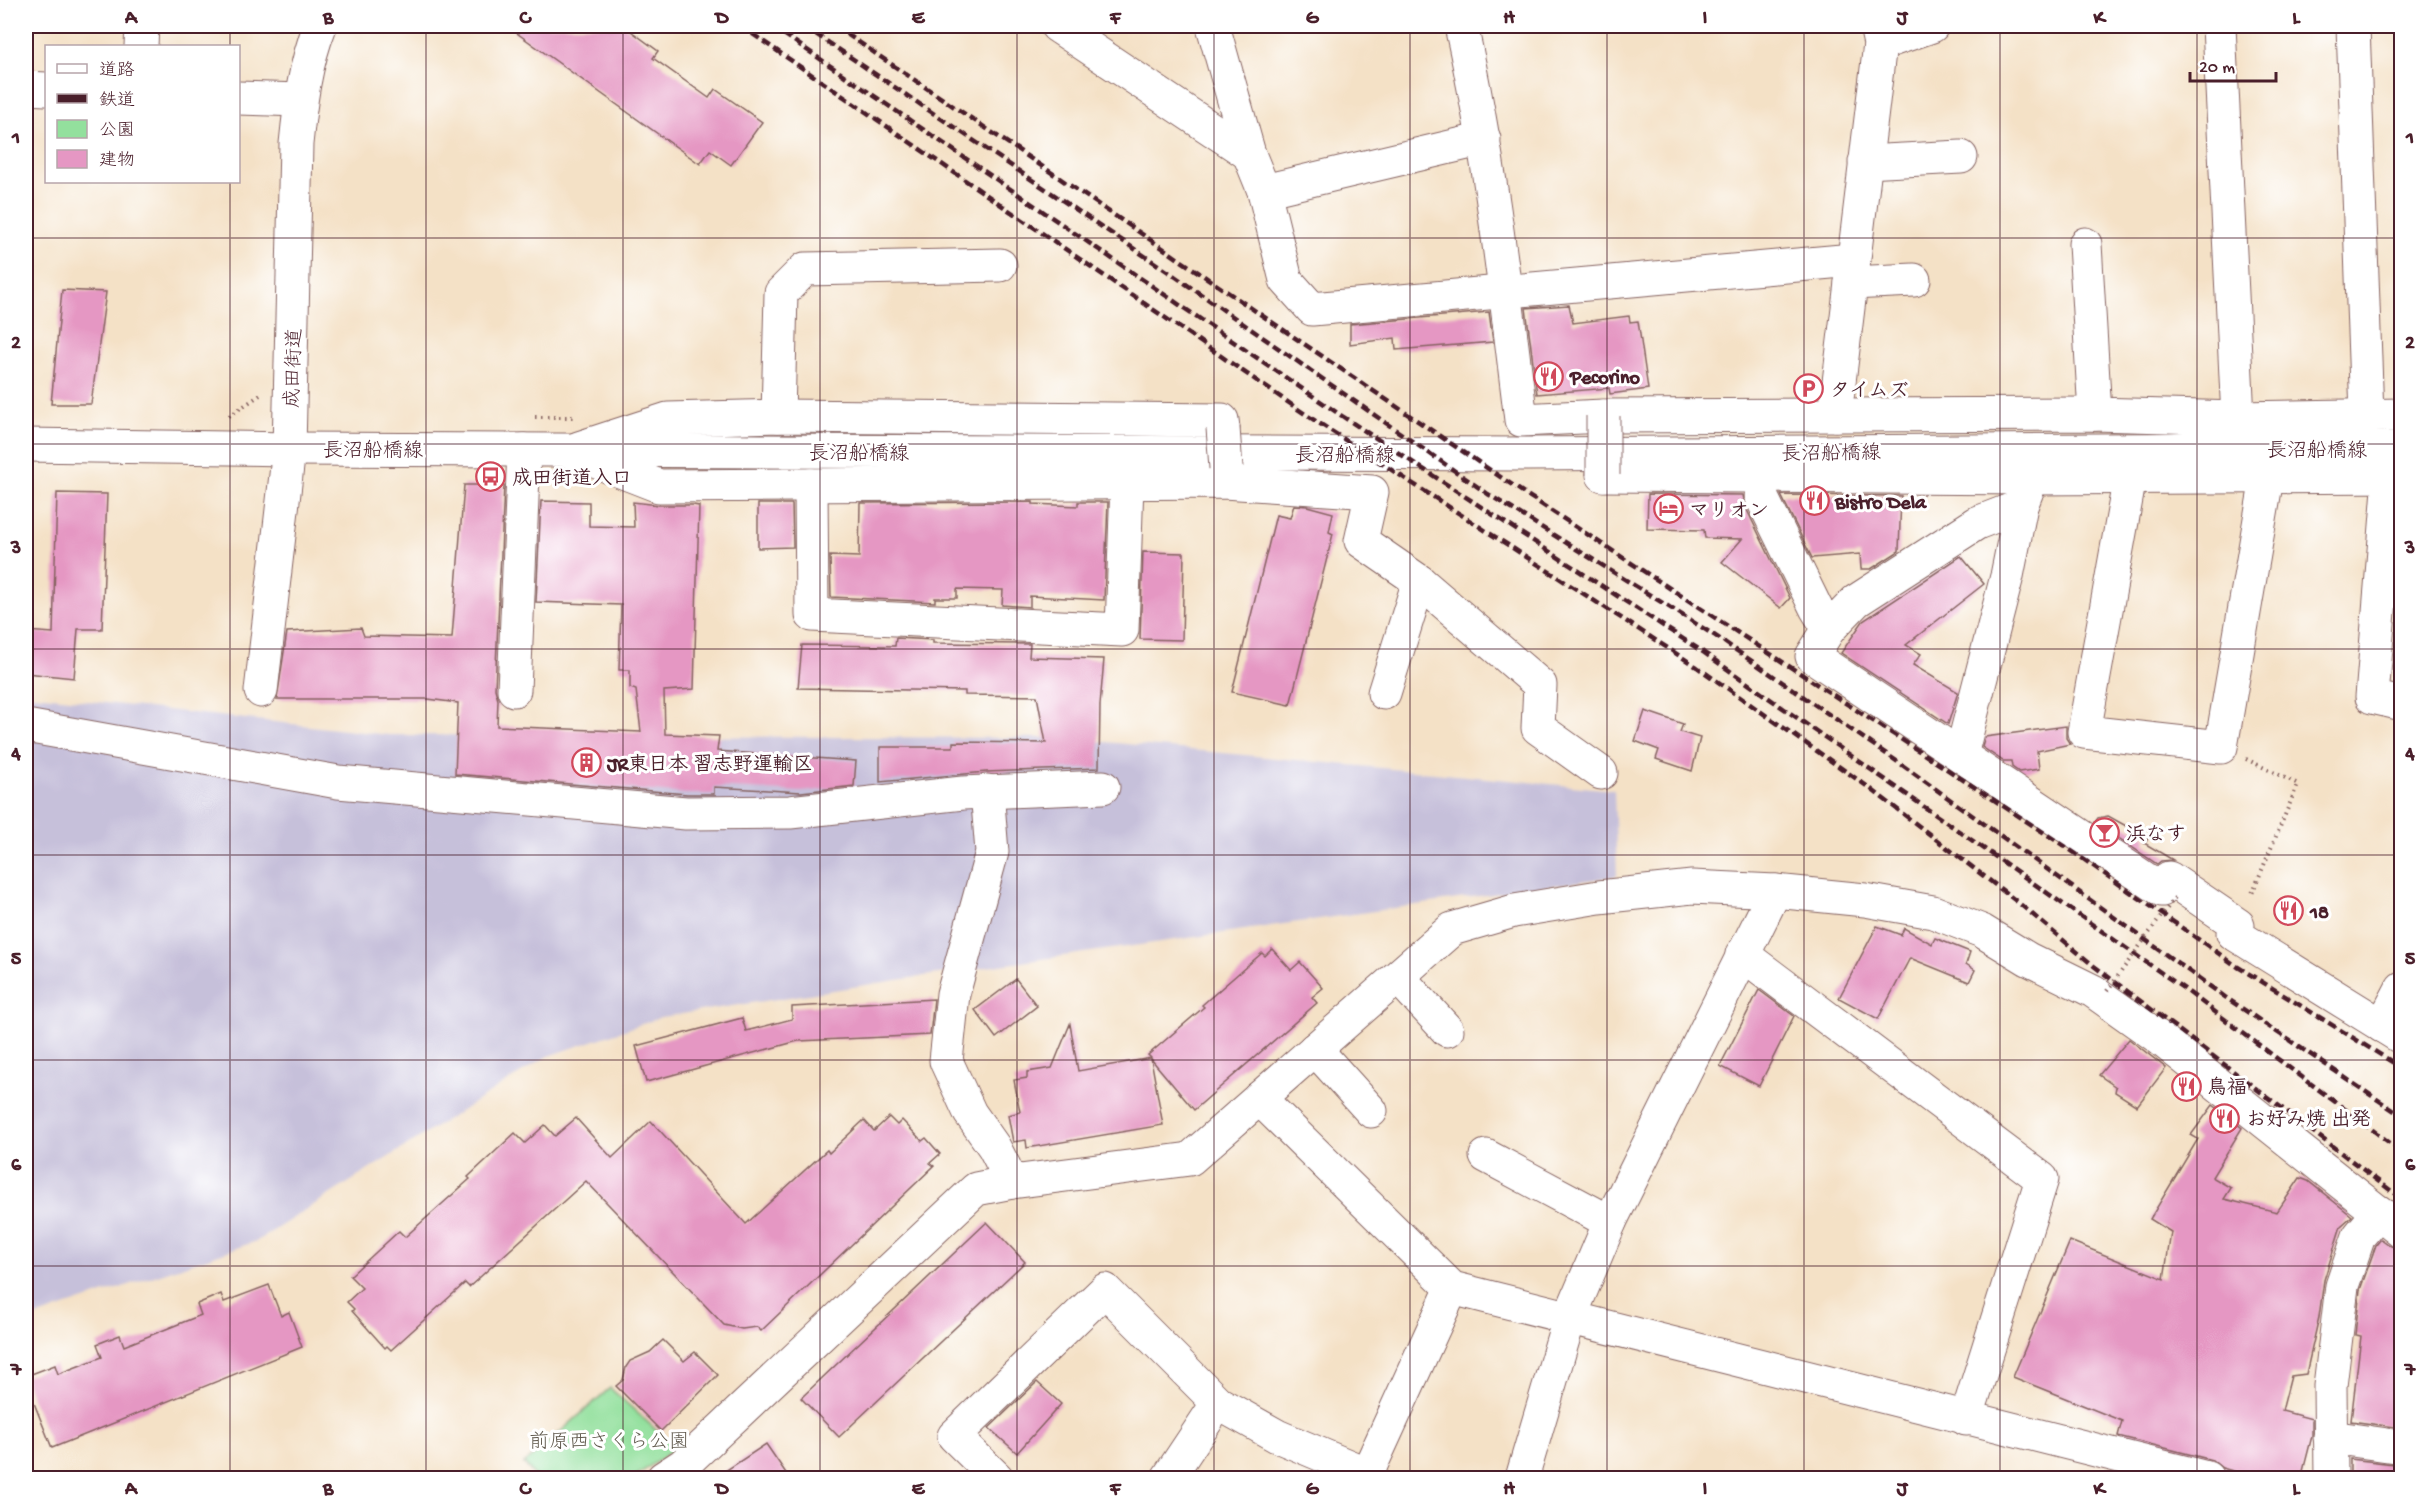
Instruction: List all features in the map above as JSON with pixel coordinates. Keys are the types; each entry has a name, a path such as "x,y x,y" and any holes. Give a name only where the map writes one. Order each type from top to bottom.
{"main road":[{"path":"141,45 142,26"},
{"name":"成田街道","path":"261,691 289,449 296,144 300,100 313,43 320,26"},
{"path":"1057,26 1249,154"},
{"path":"1213,26 1249,154 1263,190 1286,280 1312,309 1506,291 1852,272 1914,280"},
{"path":"1461,26 1484,138 1506,291 1521,420 1603,416 2095,414 2238,418 2402,415"},
{"path":"1835,415 1878,35 1932,26"},
{"path":"2219,26 2238,418"},
{"path":"2353,26 2367,415"},
{"path":"26,88 45,89"},
{"path":"240,98 300,100"},
{"path":"1263,190 1484,138"},
{"path":"1865,162 1961,156"},
{"path":"2085,244 2095,414"},
{"path":"778,417 781,292 805,269 1000,265"},
{"path":"1603,416 1603,475 1761,477 2026,492 2130,477 2267,478 2398,467 2372,697 2402,704"},
{"path":"569,451 668,419 778,417 1222,420 1225,475"},
{"path":"26,445 289,449"},
{"name":"長沼船橋線","path":"289,449 1526,454 2398,467"},
{"path":"514,690 524,450"},
{"path":"569,451 659,486 1127,483 1225,475 1293,487 1372,492 1361,541 1419,581 1540,685 1538,728 1601,773"},
{"path":"1761,477 1762,498 1816,608 1829,629"},
{"path":"2130,477 2084,732 2221,747 2267,478"},
{"path":"811,485 812,615 1122,630 1127,483"},
{"path":"2026,492 1856,601 1829,629 1812,656 2162,890 2169,878 2236,929 2392,1032 2402,988"},
{"path":"1961,755 2026,492"},
{"path":"1384,693 1419,581"},
{"path":"26,726 338,782 686,813 790,812 987,791 1103,787"},
{"path":"987,791 992,852 952,994 946,1061 970,1113 994,1147 1012,1182"},
{"path":"663,1479 682,1465 976,1189 1012,1182 1190,1159 1452,929 1515,911 1599,897 1692,887 1775,891 1865,900 1933,912 1982,931 2028,959 2093,991 2140,1024 2390,1221 2359,1236 2342,1286 2330,1386 2331,1479"},
{"path":"1522,1479 1569,1319 1610,1222 1775,891"},
{"path":"1743,954 2042,1179 1966,1419"},
{"path":"1398,976 1447,1030"},
{"path":"1315,1049 1371,1111"},
{"path":"1259,1098 1452,1288 1966,1419 2167,1474 2207,1479"},
{"path":"1486,1156 1610,1222"},
{"path":"997,1479 954,1436 1105,1290 1218,1403 1278,1436 1366,1476 1452,1288"},
{"path":"1168,1479 1218,1403"},
{"path":"2330,1437 2402,1447"}],"path":[{"path":"220,418 231,416 264,392"},
{"path":"2221,747 2298,784 2236,929"},
{"path":"2107,991 2176,896"}],"shaded area":[{"path":"26,694 389,735 1063,738 1614,790 1617,876 897,980 662,1017 546,1057 257,1241 26,1320"}],"green space":[{"name":"前原西さくら公園","path":"610,1388 676,1448 633,1478 537,1478 524,1464"}],"building":[{"path":"507,26 624,26 658,51 653,58 709,98 715,89 762,122 731,165 710,150 700,164"},
{"path":"62,290 106,292 91,404 51,404"},
{"path":"1569,305 1573,323 1629,316 1630,322 1638,321 1648,389 1610,394 1609,388 1537,394 1526,308"},
{"path":"1489,312 1493,342 1396,350 1395,338 1350,344 1350,324"},
{"path":"464,485 504,485 495,689 498,700 497,726 641,732 636,690 630,688 630,670 619,670 621,605 536,602 541,501 589,502 589,526 634,527 633,502 699,506 694,689 664,691 665,734 719,736 717,751 856,761 854,786 801,792 714,787 714,794 687,794 455,774 458,703 428,699 277,699 287,632 361,628 364,636 452,638"},
{"path":"57,493 107,494 102,629 78,629 74,678 26,673 26,631 53,633"},
{"path":"1648,494 1743,495 1745,506 1790,598 1781,608 1722,562 1742,539 1705,538 1704,530 1647,529"},
{"path":"1781,495 1901,496 1899,551 1871,569 1861,569 1860,554 1812,558"},
{"path":"1033,502 1033,504 1078,506 1078,502 1108,502 1104,600 1030,596 1030,607 1002,605 1003,590 957,589 957,598 935,598 935,602 831,597 830,556 859,557 860,503"},
{"path":"758,504 792,504 793,547 758,548"},
{"path":"1294,505 1333,513 1329,532 1333,534 1290,705 1232,692 1276,515 1290,518"},
{"path":"1143,552 1184,553 1182,640 1140,639"},
{"path":"1961,556 1984,584 1906,645 1921,654 1913,665 1958,692 1948,724 1841,653 1863,621"},
{"path":"896,638 933,640 933,643 1030,644 1029,657 1104,659 1100,705 1099,768 986,772 880,782 880,747 953,747 953,742 1046,743 1037,696 965,695 965,691 798,688 802,645 895,646"},
{"path":"1645,711 1683,724 1680,732 1700,738 1692,771 1656,759 1659,750 1635,741"},
{"path":"2066,726 2066,738 2070,744 2037,751 2039,769 2019,772 2012,767 2011,761 2003,761 1982,747 1985,737"},
{"path":"2108,816 2148,838 2144,843 2173,860 2161,861 2157,864 2095,822 2098,818"},
{"path":"1877,926 1901,935 1904,928 1932,944 1935,938 1970,952 1966,964 1975,970 1969,982 1910,958 1878,1019 1839,998"},
{"path":"1272,949 1291,970 1300,962 1323,988 1312,997 1317,1003 1194,1110 1151,1059 1163,1125 1027,1148 1026,1140 1013,1142 1008,1115 1020,1112 1014,1080 1027,1078 1027,1072 1052,1068 1070,1024 1078,1071 1151,1058 1148,1055 1204,1007 1202,1005 1262,953 1265,956"},
{"path":"1016,979 1037,1006 996,1038 975,1010"},
{"path":"1759,990 1794,1016 1759,1086 1720,1066"},
{"path":"934,999 930,1035 798,1041 646,1082 636,1046 742,1018 746,1031 792,1019 792,1007"},
{"path":"2129,1039 2166,1068 2137,1106 2115,1092 2116,1087 2099,1075"},
{"path":"2213,1105 2242,1128 2212,1177 2231,1188 2224,1199 2277,1212 2300,1178 2308,1181 2352,1216 2341,1226 2324,1280 2319,1317 2306,1374 2291,1376 2282,1411 2312,1419 2312,1436 2301,1479 2262,1479 2222,1468 2212,1460 2118,1436 2122,1421 2013,1377 2070,1241 2164,1279 2171,1232 2150,1219 2198,1139 2191,1135"},
{"path":"889,1117 897,1125 902,1120 922,1141 926,1138 940,1154 930,1163 934,1166 761,1331 757,1327 742,1329 724,1325 586,1181 469,1287 465,1283 391,1350 387,1346 385,1348 352,1311 354,1309 347,1302 362,1288 350,1276 399,1231 405,1237 470,1179 468,1177 515,1133 525,1143 545,1125 555,1136 576,1118 612,1158 651,1121 746,1224 827,1150 829,1153 864,1120 874,1131"},
{"path":"987,1222 1025,1262 839,1437 801,1398"},
{"path":"2381,1239 2391,1246 2402,1249 2402,1428 2351,1421 2361,1336 2355,1335 2360,1290 2376,1245"},
{"path":"269,1285 281,1316 289,1312 302,1347 52,1448 26,1383 26,1376 55,1365 58,1374 102,1357 97,1344 120,1335 124,1346 201,1315 197,1304 221,1294 224,1302"},
{"path":"663,1340 684,1361 695,1352 718,1375 661,1431 616,1386 623,1380 630,1361 650,1352"},
{"path":"1037,1382 1061,1404 1017,1453 989,1428"},
{"path":"766,1444 790,1479 713,1479"},
{"path":"2350,1459 2402,1465 2402,1479 2350,1479"}],"railway":[{"path":"741,26 1308,416 1697,667 1871,789 2020,904 2094,966 2402,1199"},
{"path":"772,26 1342,416 1703,652 2183,988 2402,1152"},
{"path":"804,26 1176,277 1488,494 1714,635 1898,762 2225,997 2402,1116"},
{"path":"835,26 1527,495 2066,847 2238,967 2402,1068"}],"place":[{"name":"Pecorino","path":"1549,376"},
{"name":"タイムズ","path":"1809,389"},
{"name":"成田街道入口","path":"491,477"},
{"name":"Bistro Dela","path":"1814,501"},
{"name":"マリオン","path":"1668,509"},
{"name":"JR東日本 習志野運輸区","path":"586,763"},
{"name":"浜なす","path":"2105,833"},
{"name":"18","path":"2289,911"},
{"name":"鳥福","path":"2186,1086"},
{"name":"お好み焼 出発","path":"2225,1118"}]}
